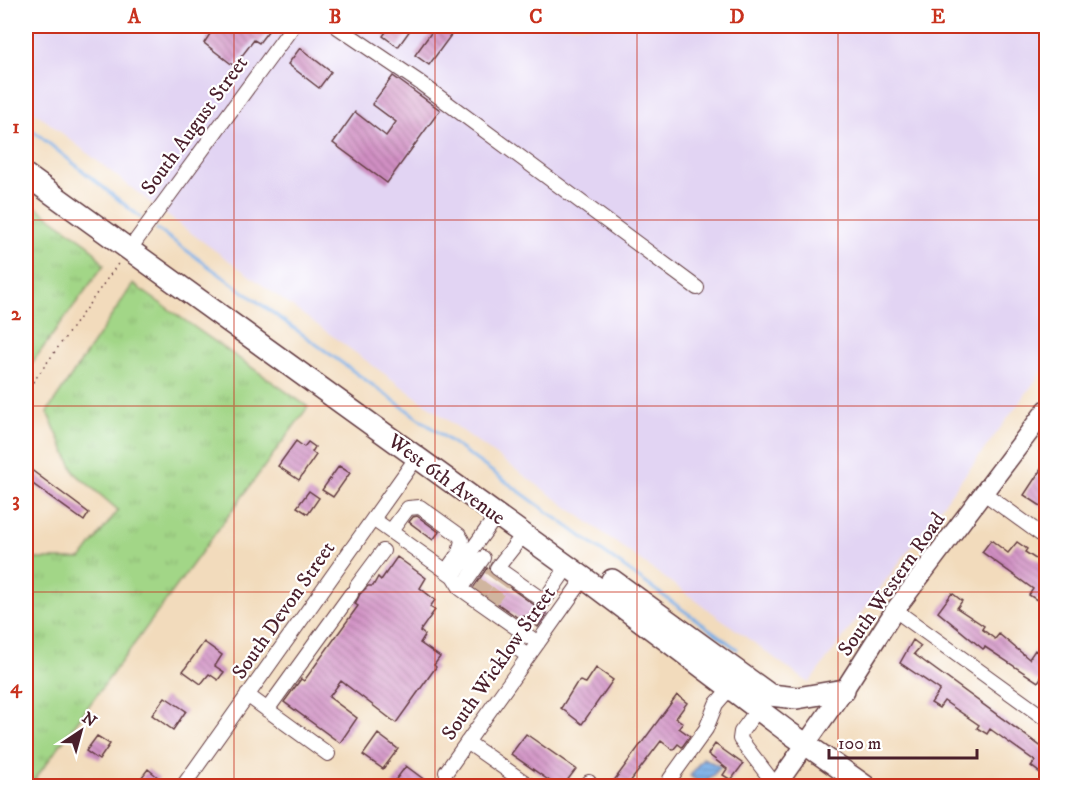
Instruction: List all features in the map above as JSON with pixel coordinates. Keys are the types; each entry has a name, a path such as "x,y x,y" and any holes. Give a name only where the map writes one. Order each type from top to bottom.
{"highway":[{"name":"West 6th Avenue","path":"26,175 576,572 806,745 865,786"},
{"path":"497,515 590,565 770,695 797,698 844,690"}],"main road":[{"name":"South Western Road","path":"776,786 844,690 895,610 1047,410"}],"street":[{"name":"South August Street","path":"129,250 292,26"},
{"path":"336,26 419,82 697,288"},
{"name":"South Devon Street","path":"183,786 417,457"},
{"path":"984,493 1047,538"},
{"path":"391,531 408,508 414,506 459,535 462,546 449,574"},
{"path":"460,589 497,515"},
{"path":"373,519 449,574 460,589 482,601 538,643"},
{"path":"501,574 523,535"},
{"path":"267,710 383,550"},
{"path":"449,574 477,554"},
{"path":"477,554 501,574 561,610"},
{"path":"544,601 576,572"},
{"name":"South Wicklow Street","path":"446,772 561,610 576,572"},
{"path":"895,610 1047,719"},
{"path":"522,631 515,647 528,656"},
{"path":"670,786 670,779 706,729 716,704 730,688"},
{"path":"247,695 328,754"},
{"path":"758,709 741,732 740,739 776,786"},
{"path":"467,742 530,786"}],"path":[{"path":"26,392 129,250"}],"shaded area":[{"path":"26,26 1046,26 1046,367 809,683 165,214 26,105"}],"green space":[{"path":"26,200 89,245 104,265 26,371"},
{"path":"133,284 308,407 30,786 26,786 26,559 81,559 118,510 75,473 47,412"}],"water":[{"path":"703,758 721,767 705,783 700,783 690,776"}],"building":[{"path":"199,26 272,26 259,43 254,40 234,66 204,43 210,34"},
{"path":"390,26 413,26 398,47 383,36"},
{"path":"436,26 446,26 454,31 429,65 415,55"},
{"path":"300,48 331,72 319,88 288,64"},
{"path":"393,76 440,110 387,183 333,143 355,112 386,136 396,122 372,104"},
{"path":"296,441 304,447 308,442 315,447 312,452 316,455 299,480 278,466"},
{"path":"1047,460 1047,510 1024,495"},
{"path":"26,466 89,513 84,521 26,479"},
{"path":"339,466 350,473 333,497 322,490"},
{"path":"309,491 319,498 308,514 297,507"},
{"path":"417,516 439,532 433,540 409,522"},
{"path":"991,540 1008,553 1017,542 1027,549 1025,552 1045,565 1042,568 1047,571 1047,593 1040,602 1029,595 1033,589 982,552"},
{"path":"397,557 426,578 420,588 435,600 430,607 435,610 420,631 425,635 420,643 440,657 434,665 436,667 396,723 341,681 329,697 357,718 340,743 284,702 301,679 304,681 358,606 355,604 360,594 368,586 373,586 378,577 381,580"},
{"path":"487,568 492,575 547,614 538,627 524,616 521,620 474,587"},
{"path":"952,593 962,601 957,608 984,626 982,629 995,639 999,634 1029,659 1035,650 1044,657 1040,663 1047,669 1038,682 985,647 983,649 938,612"},
{"path":"913,640 921,646 914,654 1047,751 1047,778 1031,766 1035,761 990,729 987,734 977,728 979,725 944,701 939,708 931,703 940,690 900,663"},
{"path":"204,642 222,655 215,666 224,672 218,680 209,674 201,684 183,671"},
{"path":"596,668 613,680 582,724 561,708 576,684 580,681 586,683"},
{"path":"677,695 687,703 676,718 683,723 679,728 690,736 682,747 678,744 673,750 661,741 627,786 610,786"},
{"path":"165,697 186,711 173,730 152,715"},
{"path":"378,734 398,749 383,769 363,755"},
{"path":"526,734 576,769 563,786 557,786 511,754"},
{"path":"97,736 110,744 99,760 86,751"},
{"path":"715,744 743,764 731,780 723,775 727,769 708,754"},
{"path":"406,766 426,781 422,786 391,786"},
{"path":"148,769 159,778 152,786 135,786"}],"waterway":[{"path":"26,125 140,217"},
{"path":"157,229 737,649"}],"tunnel":[{"path":"478,594 494,572"},
{"path":"490,602 505,581"}]}
